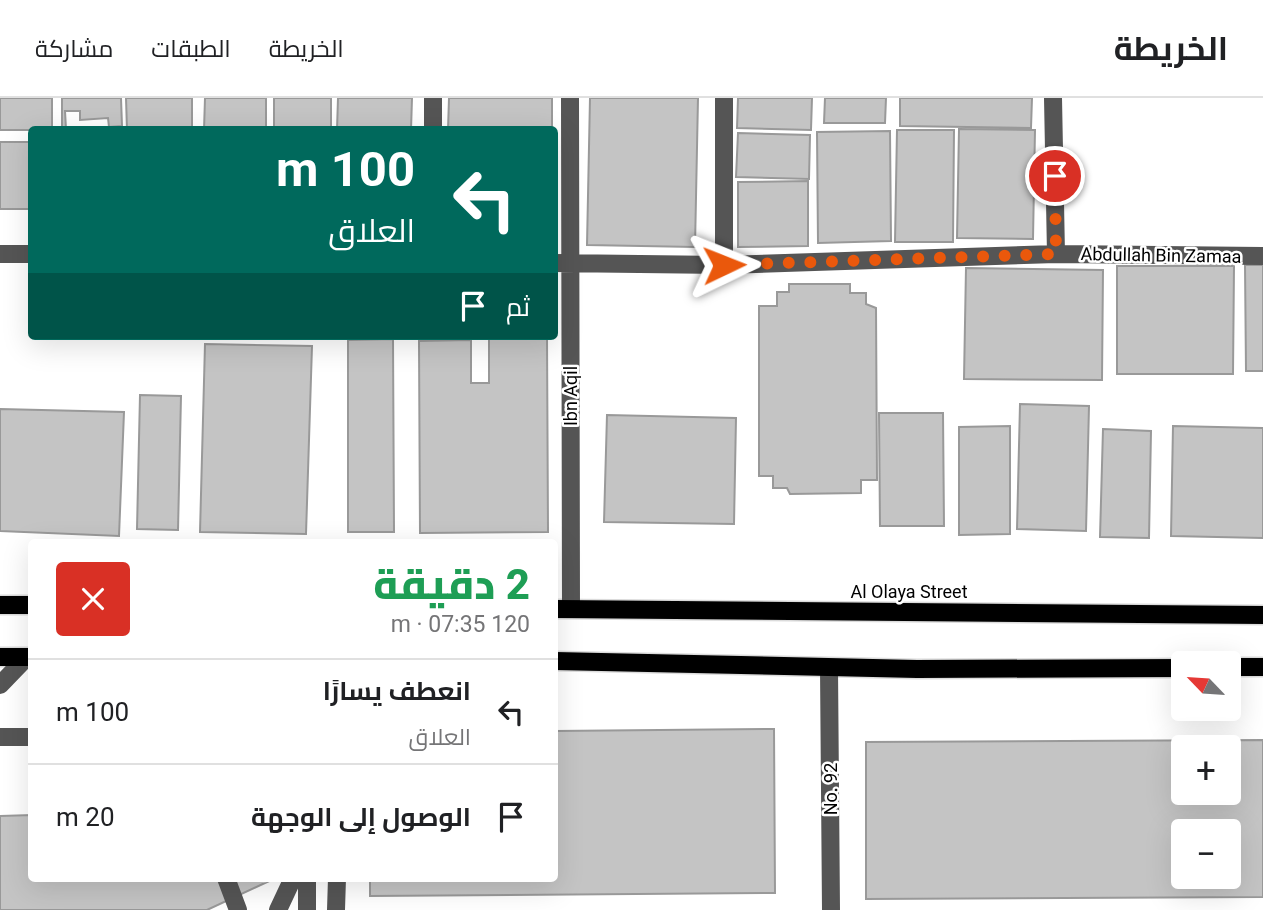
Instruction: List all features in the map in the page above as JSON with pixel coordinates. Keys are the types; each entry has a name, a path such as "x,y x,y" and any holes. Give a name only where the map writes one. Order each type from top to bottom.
{"main road":[{"path":"0,605 28,605"},
{"name":"Al Olaya Street","path":"563,609 1263,615"},
{"path":"0,657 28,657"},
{"path":"558,661 829,668 1171,668"},
{"path":"1241,667 1263,667"}],"street":[{"path":"433,98 433,126"},
{"name":"Ibn Aqil","path":"563,609 562,263 570,98"},
{"path":"724,98 724,265"},
{"path":"1053,98 1056,254"},
{"path":"0,254 28,254"},
{"name":"Abdullah Bin Zamaa","path":"562,263 724,265 1056,254 1263,256"},
{"path":"0,685 28,658"},
{"name":"No. 92","path":"829,668 831,910"},
{"path":"0,737 28,737"},
{"path":"228,882 238,910"},
{"path":"278,910 291,882"},
{"path":"307,882 307,910"},
{"path":"337,882 337,910"}],"building":[{"path":"0,98 52,98 52,126 28,126 28,130 0,130"},
{"path":"62,98 121,98 122,126 109,126 108,118 80,120 80,111 65,111 66,126 62,126"},
{"path":"126,98 192,98 192,126 127,126"},
{"path":"205,98 266,98 266,126 204,126"},
{"path":"274,98 331,98 331,126 274,126"},
{"path":"338,98 412,98 411,126 337,126"},
{"path":"449,98 552,98 552,126 448,126"},
{"path":"590,98 698,98 695,247 587,245"},
{"path":"738,98 812,98 811,130 737,128"},
{"path":"825,98 886,98 885,123 824,123"},
{"path":"900,98 1032,98 1031,128 900,126"},
{"path":"959,129 1035,130 1033,239 957,238"},
{"path":"897,130 954,130 953,242 895,242"},
{"path":"890,131 891,241 818,243 817,132"},
{"path":"738,133 810,135 809,179 736,177"},
{"path":"0,142 28,142 28,209 0,209"},
{"path":"808,181 808,246 738,247 738,182"},
{"path":"1245,265 1263,265 1263,371 1246,371"},
{"path":"1117,266 1234,266 1233,374 1117,374"},
{"path":"966,268 1103,270 1102,380 964,379"},
{"path":"789,284 850,284 850,293 866,293 866,304 876,308 877,480 861,480 861,493 790,494 787,488 773,488 773,476 759,476 759,306 777,306 777,292 789,292"},
{"path":"348,340 393,340 394,532 348,532"},
{"path":"471,340 471,383 489,383 489,340 547,340 548,532 420,533 419,341"},
{"path":"205,344 312,346 306,534 200,532"},
{"path":"140,395 181,396 178,530 137,529"},
{"path":"1020,404 1089,406 1086,531 1017,529"},
{"path":"0,409 124,412 119,536 0,531"},
{"path":"879,413 943,413 944,526 880,526"},
{"path":"607,415 736,418 734,524 604,522"},
{"path":"1010,426 1010,534 959,535 959,427"},
{"path":"1173,426 1263,428 1263,538 1171,536"},
{"path":"1103,429 1151,431 1149,538 1100,537"},
{"path":"774,729 775,893 370,896 370,882 558,882 558,731"},
{"path":"1171,740 1171,805 1241,805 1241,740 1263,740 1263,897 866,899 866,742"},
{"path":"28,815 28,882 267,882 207,910 0,910 0,816"}],"route":[{"path":"724,265 1056,254 1055,176"}]}
